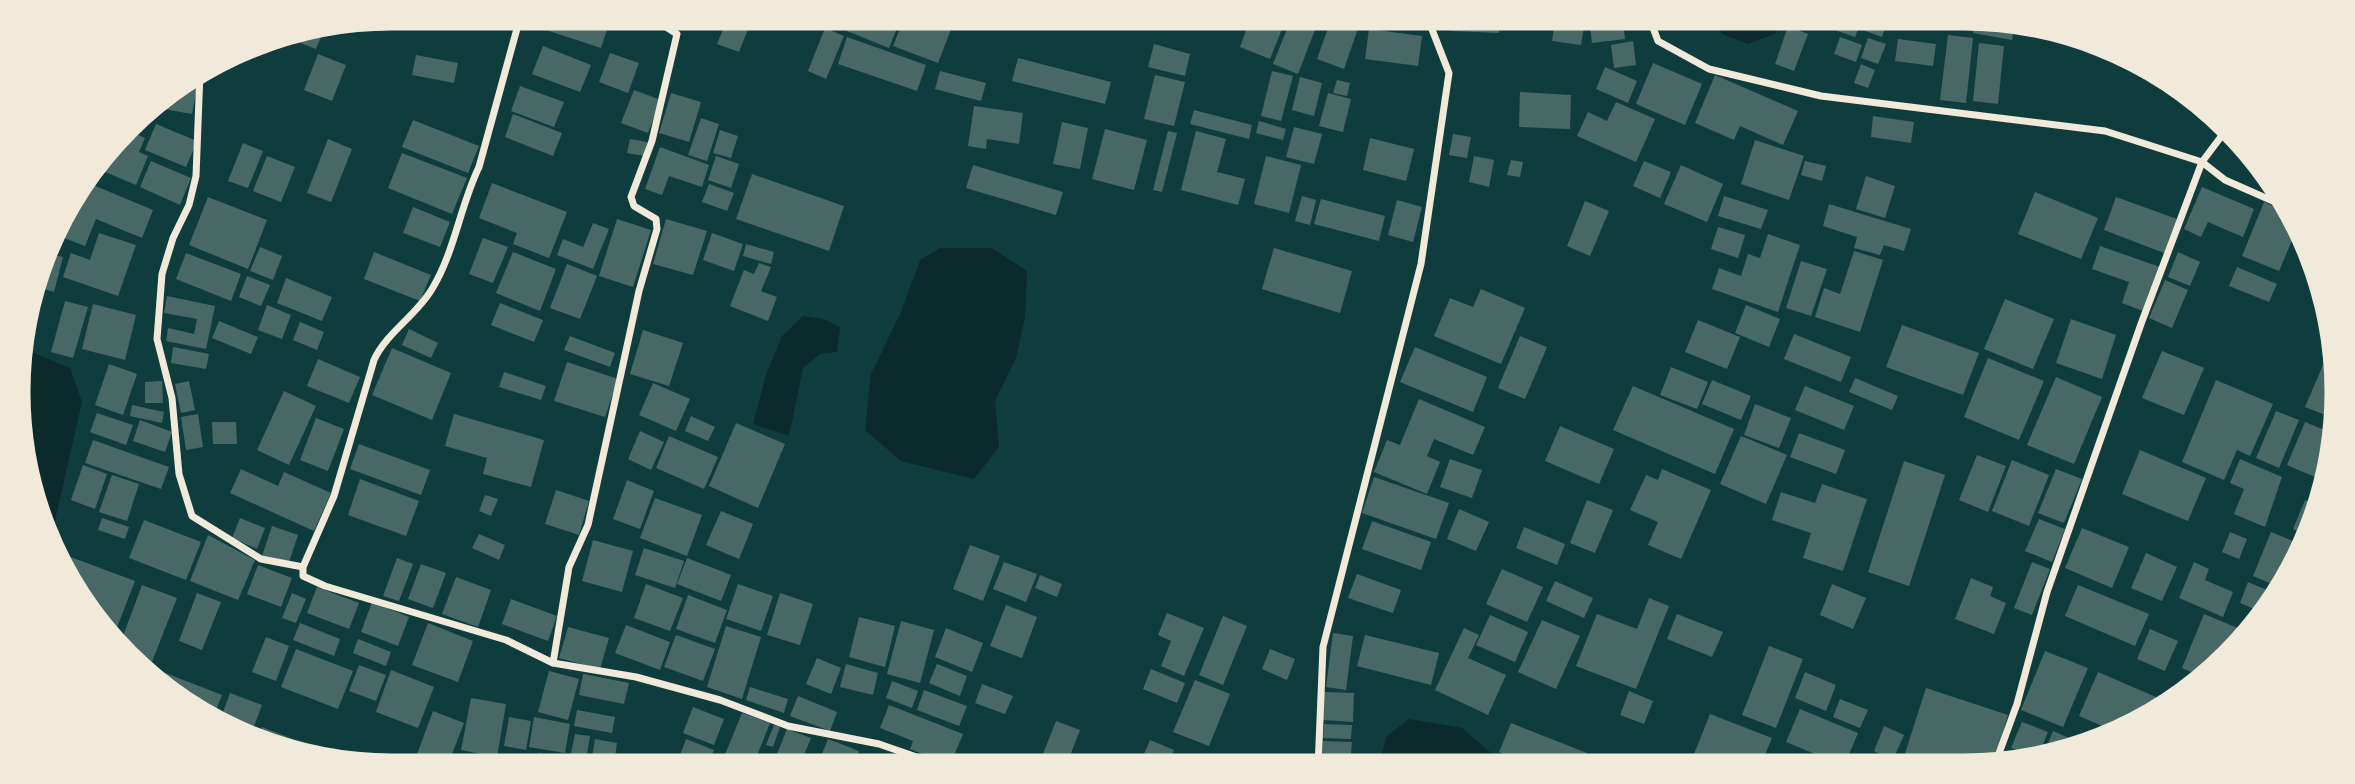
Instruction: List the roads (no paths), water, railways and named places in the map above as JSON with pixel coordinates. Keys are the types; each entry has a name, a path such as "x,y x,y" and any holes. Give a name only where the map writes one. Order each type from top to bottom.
{"street":[{"path":"518,26 479,167 467,190 450,250 433,288 413,315 381,345 374,360 334,496 303,567 303,576 325,586 506,640 553,663 636,677 720,700 788,726 879,744 919,758"},
{"path":"553,663 569,567 588,525 639,291 657,229 656,219 634,206 631,197 652,141 677,33 666,26"},
{"path":"1318,758 1323,647 1421,264 1449,74 1431,26"},
{"path":"1652,26 1658,41 1710,69 1821,96 2105,131 2202,162 2225,180 2276,202"},
{"path":"200,81 196,176 189,205 169,250 158,309 157,339 172,397 179,474 192,516 261,559 303,567"},
{"path":"1998,756 2017,704 2047,592 2202,162 2223,134"}],"water":[{"path":"1717,26 1780,26 1775,34 1748,44 1722,34"},
{"path":"940,248 992,248 1027,271 1025,317 1016,358 995,401 999,447 974,479 901,461 865,430 871,374 901,312 920,260"},
{"path":"803,316 823,319 840,327 837,352 820,354 803,368 789,436 753,424 766,375 782,336"},
{"path":"28,351 70,368 82,402 54,533 39,487 29,440 26,392"},
{"path":"1409,719 1462,728 1497,758 1381,758 1386,737"}]}
